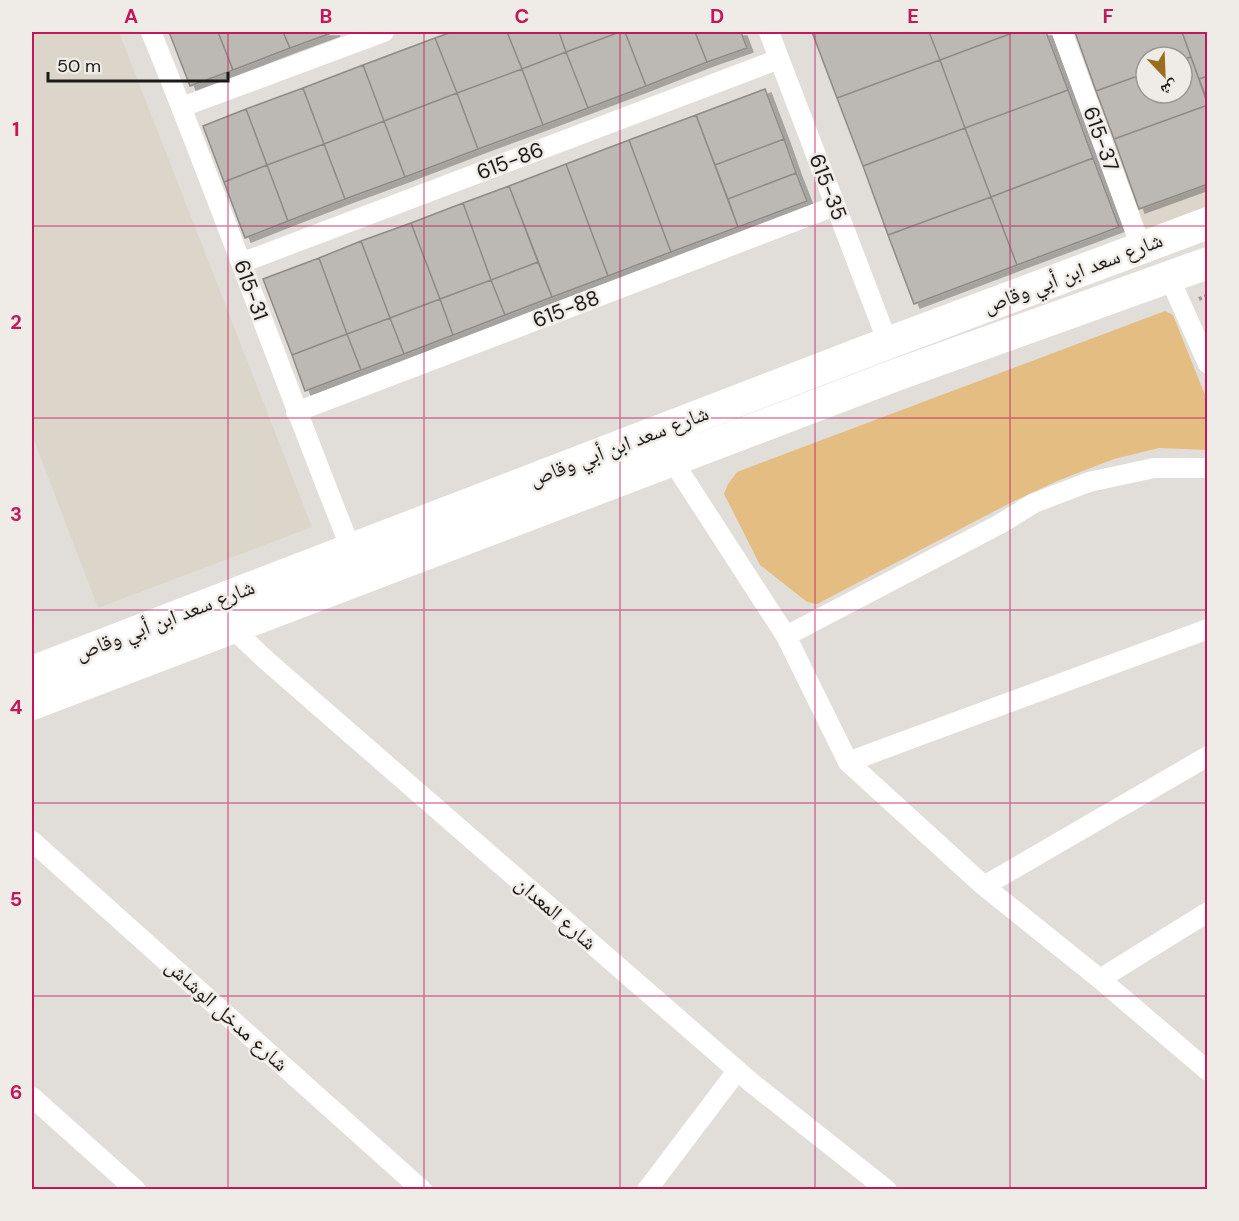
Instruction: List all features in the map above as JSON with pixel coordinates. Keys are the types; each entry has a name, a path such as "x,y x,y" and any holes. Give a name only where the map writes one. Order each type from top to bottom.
{"main road":[{"name":"شارع سعد ابن أبي وقاص","path":"32,672 888,343 1208,223"},
{"name":"شارع سعد ابن أبي وقاص","path":"32,704 896,375 1208,263"}],"street":[{"name":"615-31","path":"151,32 182,107 296,412 351,549"},
{"path":"182,107 384,32"},
{"name":"615-35","path":"769,32 888,343"},
{"name":"615-37","path":"1062,32 1141,247"},
{"name":"615-86","path":"241,263 779,59"},
{"name":"615-88","path":"296,412 835,206"},
{"path":"1169,277 1208,364"},
{"path":"672,460 786,636 848,762 984,886 1205,1064"},
{"path":"786,636 1000,524 1034,503 1089,482 1154,468 1208,468"},
{"name":"شارع المعدان","path":"232,628 737,1071 887,1190"},
{"path":"848,762 1208,629"},
{"path":"984,886 1208,756"},
{"name":"شارع مدخل الوشاش","path":"32,841 422,1190"},
{"path":"1100,979 1208,912"},
{"path":"647,1190 737,1071"},
{"path":"32,1098 132,1188"}],"shaded area":[{"path":"32,32 119,32 312,527 98,608 32,435"},
{"path":"1207,105 1207,210 1158,228 1140,224 1106,142"},
{"path":"1165,311 1173,315 1207,400 1207,450 1159,448 1114,459 1057,481 1010,503 817,604 807,602 760,565 724,494 737,472"}],"building":[{"path":"169,32 218,32 233,70 190,86"},
{"path":"218,32 283,32 290,48 233,70"},
{"path":"283,32 334,32 290,48"},
{"path":"452,32 507,32 522,69 457,93 435,38"},
{"path":"507,32 559,32 566,52 522,69"},
{"path":"559,32 620,32 566,52"},
{"path":"625,32 646,86 588,108 566,52"},
{"path":"625,32 695,32 707,62 646,86"},
{"path":"695,32 741,32 747,48 707,62"},
{"path":"812,32 929,32 940,60 837,98"},
{"path":"929,32 1015,32 940,60"},
{"path":"1015,32 1046,32 1068,90 965,128 940,60"},
{"path":"1075,32 1182,32 1187,45 1134,45 1134,77 1096,91"},
{"path":"1182,32 1208,32 1208,76 1199,79 1194,65 1194,45 1187,45"},
{"path":"435,38 457,93 384,121 363,65"},
{"path":"566,52 588,108 543,125 522,69"},
{"path":"940,60 965,128 863,166 837,98"},
{"path":"363,65 384,121 324,144 303,88"},
{"path":"1194,65 1208,105 1114,139 1096,91 1134,77 1134,105 1194,105"},
{"path":"522,69 543,125 478,149 457,93"},
{"path":"1208,76 1208,102 1199,79"},
{"path":"303,88 324,144 267,165 246,109"},
{"path":"765,89 784,139 715,165 696,115"},
{"path":"1068,90 1093,158 991,197 965,128"},
{"path":"457,93 478,149 405,177 384,121"},
{"path":"1208,105 1208,184 1139,209 1114,139"},
{"path":"246,109 267,165 224,182 203,126"},
{"path":"696,115 738,227 671,252 629,140"},
{"path":"384,121 405,177 345,199 324,144"},
{"path":"965,128 991,197 888,235 863,166"},
{"path":"784,139 796,173 728,199 715,165"},
{"path":"629,140 671,252 608,276 566,164"},
{"path":"324,144 345,199 288,221 267,165"},
{"path":"1093,158 1119,227 1017,265 991,197"},
{"path":"566,164 608,276 552,297 509,186"},
{"path":"267,165 288,221 245,238 224,182"},
{"path":"796,173 807,201 738,227 728,199"},
{"path":"509,186 538,262 491,280 463,203"},
{"path":"991,197 1017,265 914,304 888,235"},
{"path":"463,203 491,280 440,299 411,223"},
{"path":"411,223 440,299 390,318 361,241"},
{"path":"361,241 390,318 347,334 319,258"},
{"path":"319,258 347,334 292,355 263,279"},
{"path":"538,262 552,297 505,315 491,280"},
{"path":"491,280 505,315 453,335 440,299"},
{"path":"440,299 453,335 404,354 390,318"},
{"path":"390,318 404,354 361,370 347,334"},
{"path":"347,334 361,370 305,391 292,355"}]}
